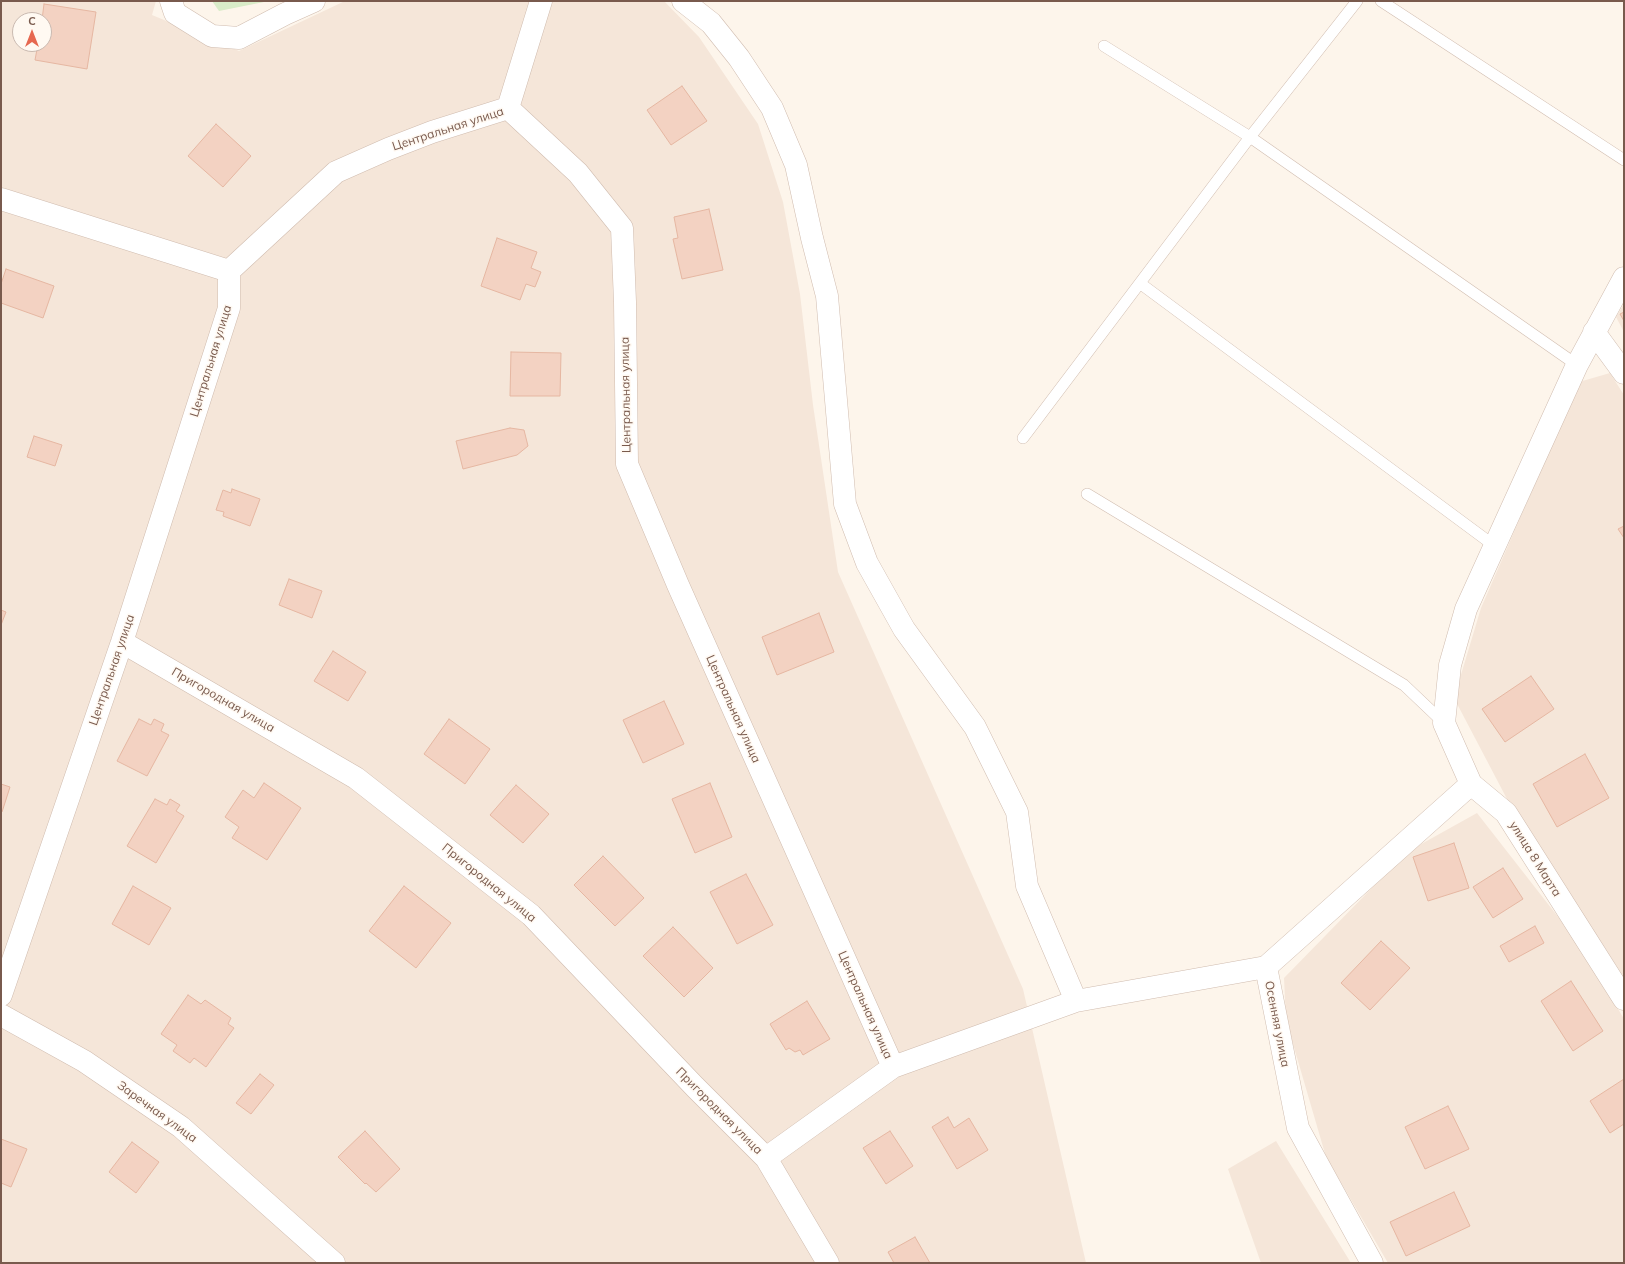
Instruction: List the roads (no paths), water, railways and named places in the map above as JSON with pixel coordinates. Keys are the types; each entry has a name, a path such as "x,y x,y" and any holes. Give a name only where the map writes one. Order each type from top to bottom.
{"street":[{"path":"171,1 175,13 212,36 239,38 314,1"},
{"path":"508,108 541,1"},
{"path":"683,1 711,22 739,58 772,108 796,165 812,238 827,296 845,504 867,562 900,622 975,727 1017,812 1027,886 1076,1001"},
{"name":"Центральная улица","path":"1,995 122,642 230,308 229,271 336,172 388,148 432,132 508,108 578,173 622,228 625,302 627,464 681,592 893,1067"},
{"path":"1,199 229,271"},
{"path":"1444,724 1450,665 1464,616 1577,365 1624,278"},
{"path":"1594,332 1624,373"},
{"name":"Пригородная улица","path":"122,642 356,778 530,915 695,1087 766,1158 828,1263"},
{"name":"улица 8 Марта","path":"1444,724 1471,784 1506,813 1624,999"},
{"name":"Осенняя улица","path":"1372,1263 1298,1128 1266,967 1471,784"},
{"path":"766,1158 893,1067 1076,1001 1266,967"},
{"name":"Заречная улица","path":"1,1015 84,1060 181,1127 334,1263"}],"lane":[{"path":"1023,438 1141,284 1250,137 1357,1"},
{"path":"1381,1 1624,160"},
{"path":"1104,46 1250,137 1577,365"},
{"path":"1141,284 1496,547"},
{"path":"1087,494 1404,685 1444,724"}]}
